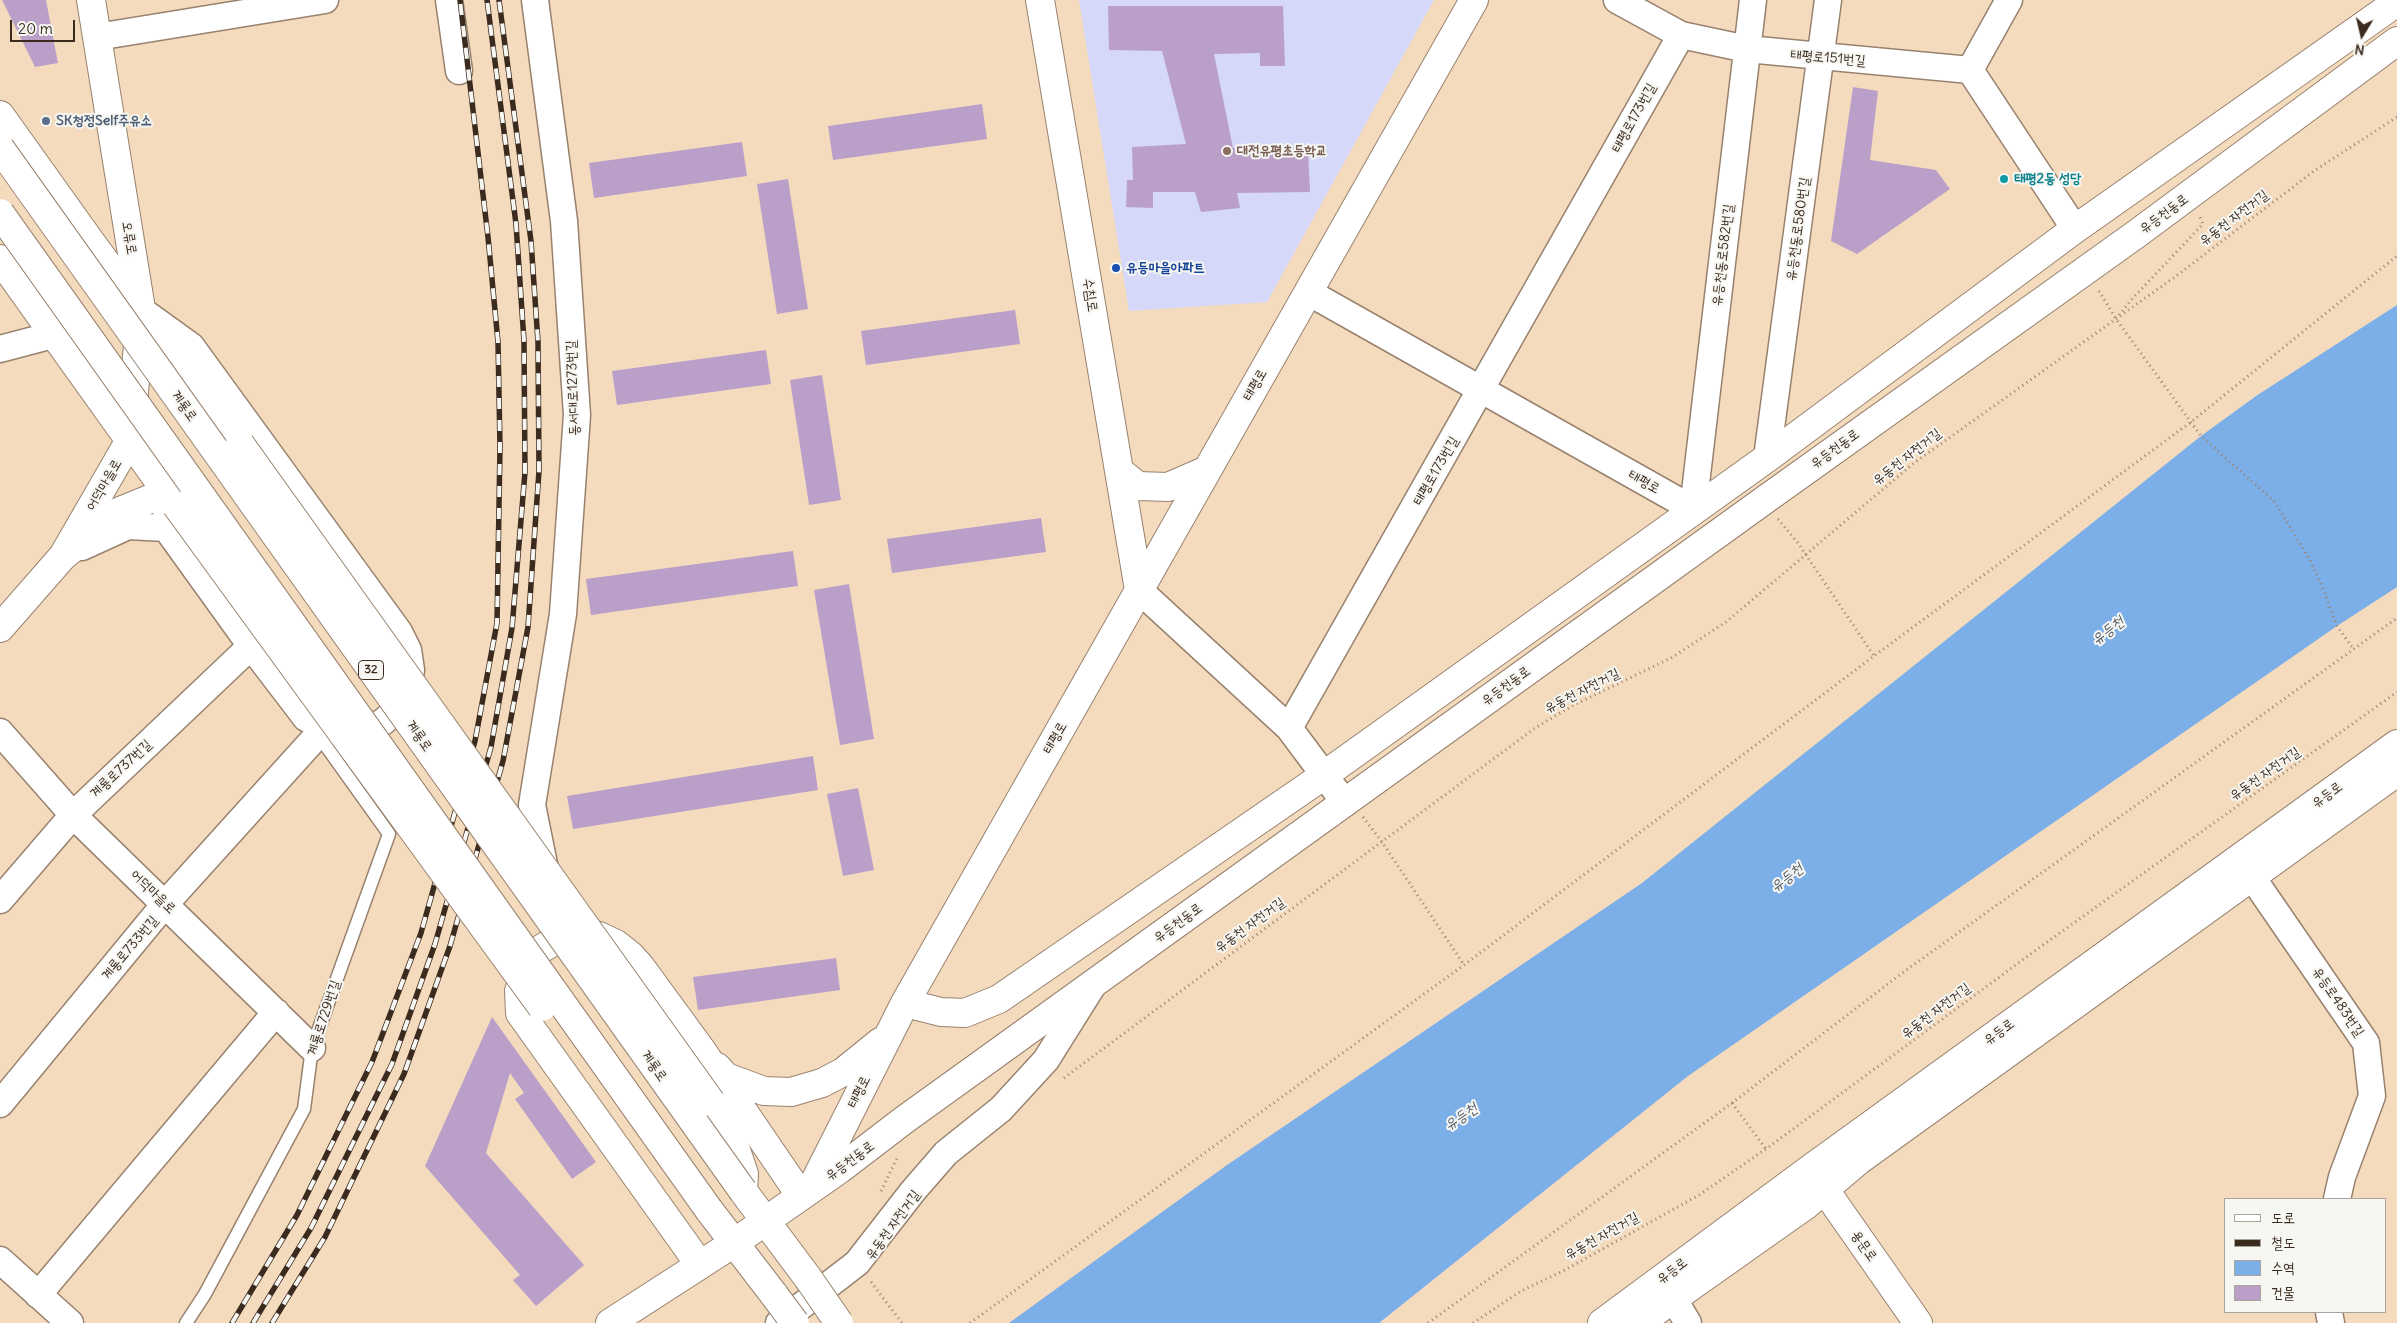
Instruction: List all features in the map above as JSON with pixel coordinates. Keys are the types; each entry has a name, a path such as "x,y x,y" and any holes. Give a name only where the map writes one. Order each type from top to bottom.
{"main road":[{"name":"오류로","path":"91,0 141,309 130,440"},
{"name":"수침로","path":"1040,0 1139,590"},
{"name":"태평로","path":"806,1192 905,1003 1474,0"},
{"path":"905,1003 941,1012 965,1013 999,998 1323,776 1693,509 1767,458 2075,229 2397,2"},
{"name":"유등천동로","path":"610,1323 766,1221 1093,984 1354,809 2052,292 2135,235 2397,41"},
{"path":"0,115 240,444 711,1102 733,1141 744,1174 742,1191"},
{"name":"계룡로","path":"0,148 742,1191 808,1278 839,1323"},
{"path":"0,213 709,1210 794,1323"},
{"path":"0,259 53,336 130,440 170,509 686,1206 709,1210"},
{"name":"어덕마을로","path":"0,628 63,556 130,440"},
{"path":"1119,471 1138,486 1168,487 1207,470"},
{"path":"63,556 118,512 170,509"},
{"name":"유등로","path":"1639,1323 1673,1298 1818,1180 2397,744"},
{"name":"유등로","path":"1602,1323 1818,1180 1858,1161 2397,772"},
{"path":"700,1265 520,1013 519,991 528,964 541,948 559,938 580,934 599,936 616,944 640,966 806,1192"},
{"path":"700,1048 726,1077 764,1091 791,1092 822,1083 843,1072 887,1036"},
{"name":"용문로","path":"1818,1180 1918,1323"}],"street":[{"path":"97,37 326,0"},
{"path":"448,0 459,71"},
{"name":"동서대로1273번길","path":"535,0 564,220 577,415 563,614 532,806 559,938"},
{"name":"태평로151번길","path":"1617,0 1681,35 1746,50 1970,70"},
{"name":"유등천동로582번길","path":"1693,509 1753,0"},
{"name":"유등천동로580번길","path":"1767,458 1822,58 1828,0"},
{"path":"2009,0 1970,70 2075,229"},
{"name":"태평로173번길","path":"1289,728 1482,390 1681,35"},
{"name":"태평로","path":"1308,292 1693,509"},
{"path":"141,309 191,346 399,632 408,650 411,670 408,690 398,708 383,722 364,730 323,728 251,646 170,509"},
{"path":"0,350 53,336"},
{"name":"어덕마을로","path":"63,556 170,509"},
{"path":"1139,590 1289,728 1323,776 1354,809"},
{"name":"계룡로737번길","path":"0,900 74,815 251,646"},
{"name":"계룡로733번길","path":"0,1104 165,904 323,728"},
{"name":"어덕마을로","path":"0,732 74,815 312,1048"},
{"name":"유등로483번길","path":"2252,876 2366,1043 2372,1096 2342,1177 2337,1198"},
{"path":"779,1323 857,1262 913,1191 946,1153 1001,1109 1046,1060 1093,984"},
{"path":"38,1295 276,1012"},
{"path":"0,1260 70,1323"},
{"path":"1673,1298 1688,1323"}],"lane":[{"name":"계룡로729번길","path":"186,1323 205,1294 304,1109 312,1048 389,834 323,728"}],"path":[{"name":"유동천 자전거길","path":"1060,1081 1534,728 1572,706 1672,658 1726,622 1762,594 1805,554 1914,463 2116,319 2314,171 2397,117"},
{"path":"2116,319 2132,298 2203,224 2199,215"},
{"path":"970,1323 1464,965 1874,656 2191,422 2397,256"},
{"path":"2107,304 2201,436 2275,502 2310,560 2337,626 2354,650"},
{"path":"1778,519 1805,554 1874,656"},
{"path":"1428,1323 1732,1103 1905,971 2397,618"},
{"name":"유동천 자전거길","path":"1473,1323 1522,1291 1565,1270 1699,1195 1766,1149 2036,950 2397,692"},
{"path":"1354,809 1382,842 1464,965"},
{"path":"1732,1103 1766,1149"},
{"path":"868,1278 902,1323"}],"shaded area":[{"name":"대전유평초등학교","path":"1079,0 1434,0 1267,302 1129,311"}],"water":[{"name":"유등천","path":"2397,305 2397,587 2337,626 1688,1076 1379,1323 1009,1323 1227,1165 1642,883 2201,436 2256,396"}],"building":[{"path":"2,0 46,0 58,63 35,67"},
{"path":"1108,6 1283,6 1285,66 1260,66 1260,53 1214,54 1233,148 1308,148 1310,192 1237,193 1240,208 1201,212 1195,192 1153,192 1153,208 1126,207 1127,180 1133,180 1132,147 1186,144 1162,51 1109,50"},
{"path":"1853,87 1878,91 1870,160 1936,170 1950,189 1857,254 1831,241"},
{"path":"982,104 987,139 833,160 828,126"},
{"path":"742,142 747,176 594,198 589,163"},
{"path":"788,179 808,309 777,314 757,184"},
{"path":"1015,310 1020,344 866,365 861,331"},
{"path":"766,350 771,384 617,405 612,371"},
{"path":"822,375 841,500 809,505 790,380"},
{"path":"1041,518 1046,552 892,573 887,539"},
{"path":"793,551 798,586 591,615 586,579"},
{"path":"849,584 874,739 840,745 814,590"},
{"path":"813,756 818,790 573,829 567,796"},
{"path":"858,788 874,870 843,876 827,794"},
{"path":"836,958 840,990 698,1010 693,977"},
{"path":"492,1017 596,1162 572,1179 515,1099 524,1093 510,1073 486,1153 584,1265 536,1306 513,1280 520,1275 425,1166"}],"railway":[{"path":"232,1323 297,1215 372,1062 421,933 475,741 497,623 500,447 498,342 488,237 460,0"},
{"path":"253,1323 311,1228 392,1064 435,944 491,747 512,628 525,472 524,341 516,224 487,0"},
{"path":"272,1323 325,1237 404,1074 450,946 503,761 528,627 539,471 538,342 531,241 499,0"}],"place":[{"name":"SK청정Self주유소","path":"46,121"},
{"name":"대전유평초등학교","path":"1227,151"},
{"name":"태평2동 성당","path":"2004,179"},
{"name":"유등마을아파트","path":"1116,268"}]}
